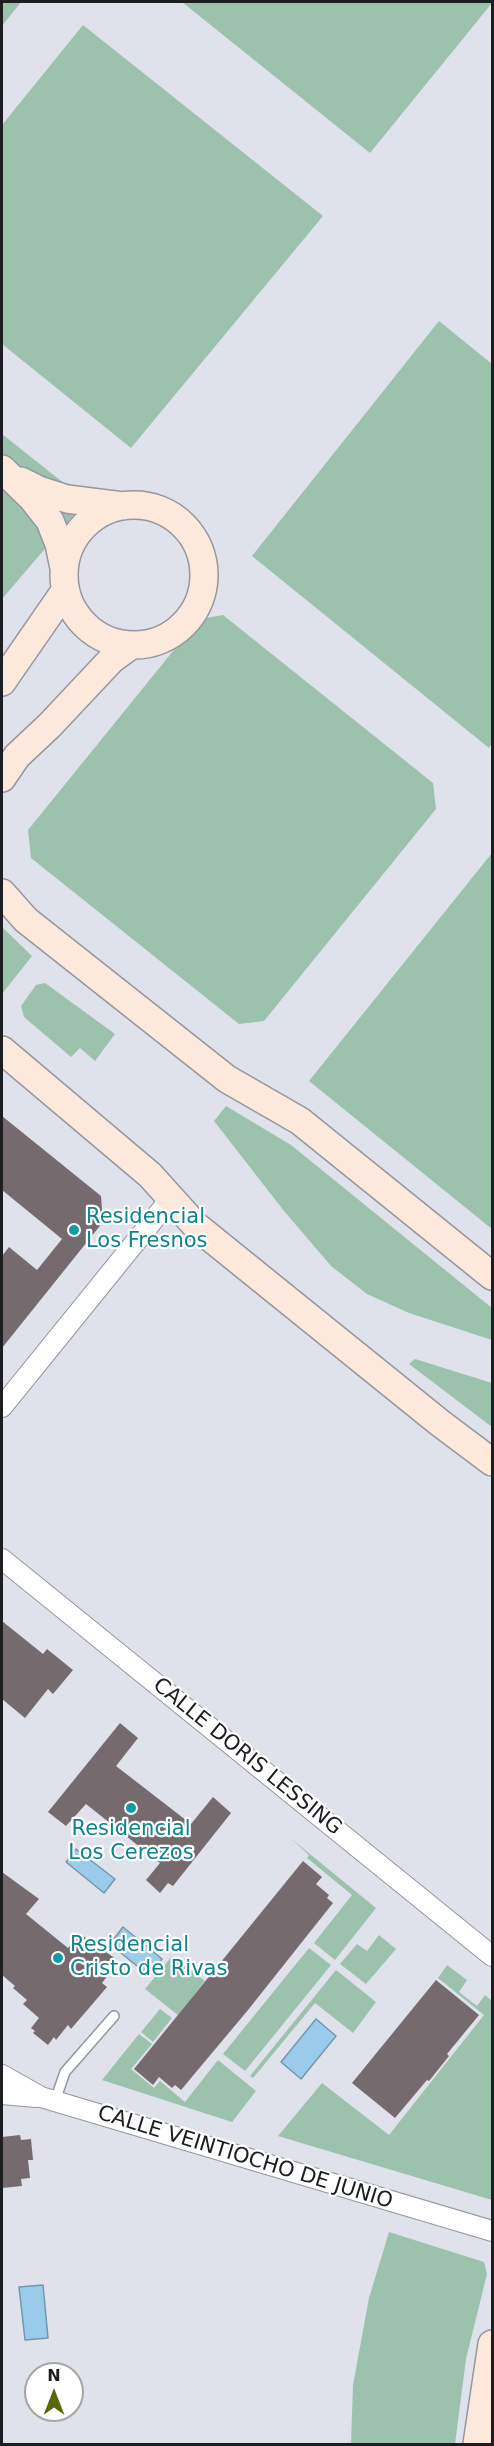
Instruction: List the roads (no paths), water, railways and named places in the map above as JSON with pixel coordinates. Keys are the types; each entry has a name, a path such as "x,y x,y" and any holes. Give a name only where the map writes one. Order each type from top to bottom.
{"street":[{"path":"5,472 39,490 67,499 148,507 170,516 188,531 200,551 204,575 201,598 189,616 174,632 154,642 130,646 107,641 88,629 74,612 64,580 59,544 50,521 32,498 5,472"},
{"path":"2,682 64,580 70,546 82,528 102,514 124,506"},
{"path":"2,778 17,756 50,725 112,659 130,646"},
{"path":"2,893 26,920 227,1079 300,1121 492,1276"},
{"path":"2,1050 150,1174 196,1226 440,1423 492,1462"},
{"path":"2,1407 163,1208 170,1196"},
{"name":"CALLE DORIS LESSING","path":"2,1559 492,1956"},
{"name":"CALLE VEINTIOCHO DE JUNIO","path":"2,2075 48,2099 492,2231"},
{"path":"2,2094 48,2099"},
{"path":"477,2445 492,2344"}],"lane":[{"path":"48,2099 65,2072 114,2016"}],"water":[{"path":"76,1849 115,1879 104,1893 66,1862"},
{"path":"123,1927 162,1959 148,1975 110,1944"},
{"path":"316,2019 336,2036 301,2079 281,2062"},
{"path":"43,2285 48,2338 25,2340 19,2287"}],"place":[{"name":"Residencial Los Fresnos","path":"74,1230"},
{"name":"Residencial Los Cerezos","path":"131,1808"},
{"name":"Residencial Cristo de Rivas","path":"58,1958"}]}
